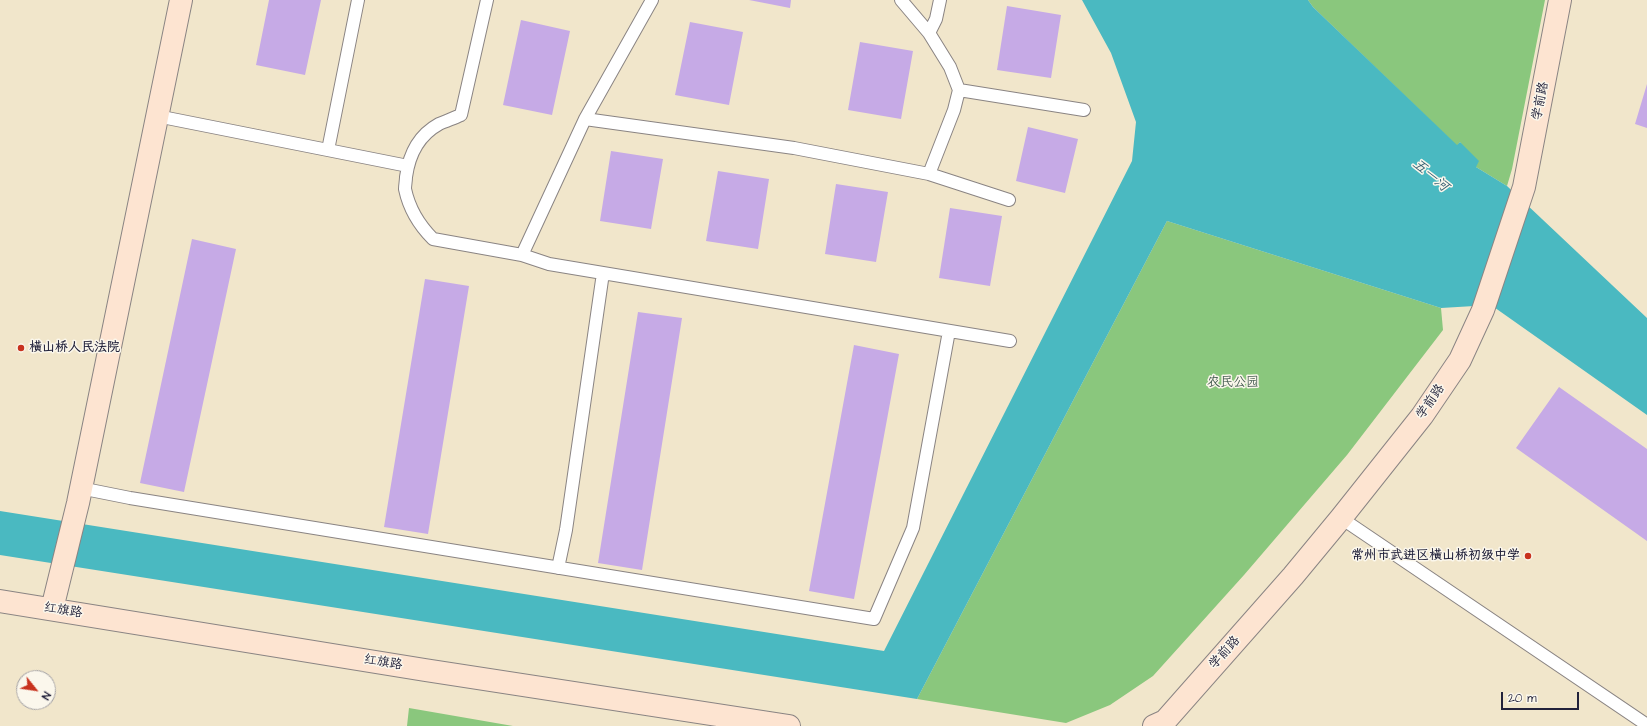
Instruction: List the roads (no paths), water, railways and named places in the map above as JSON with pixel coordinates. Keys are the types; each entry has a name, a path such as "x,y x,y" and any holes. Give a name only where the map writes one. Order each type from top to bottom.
{"street":[{"path":"52,609 79,496 180,0"},
{"name":"学前路","path":"1154,726 1165,721 1293,576 1412,428 1456,367 1483,310 1524,188 1560,0"},
{"name":"红旗路","path":"0,601 762,723"},
{"path":"762,723 789,726"}],"lane":[{"path":"328,150 358,0"},
{"path":"486,0 462,115 438,125 423,137 413,151 408,166 405,188 410,203 423,228 433,239 522,255 549,264 1010,341"},
{"path":"522,255 585,120 652,0"},
{"path":"901,0 929,33 950,67 959,90 954,110 929,174"},
{"path":"929,33 936,19 940,0"},
{"path":"959,90 1084,110"},
{"path":"157,116 408,166"},
{"path":"585,120 794,148 929,174 1010,200"},
{"path":"558,568 566,530 603,273"},
{"path":"79,496 130,498 874,619 912,528 949,331"},
{"path":"1341,518 1647,725"}],"water":[{"name":"五一河","path":"1082,0 1308,0 1313,7 1457,145 1460,142 1479,161 1476,167 1507,186 1647,318 1647,415 1491,305 1441,308 1167,221 917,699 0,555 0,511 884,651 1132,161 1136,122 1111,53"}],"place":[{"name":"横山桥人民法院","path":"21,348"},
{"name":"常州市武进区横山桥初级中学","path":"1528,556"}],"park label":[{"name":"农民公园","path":"1233,383"}]}
